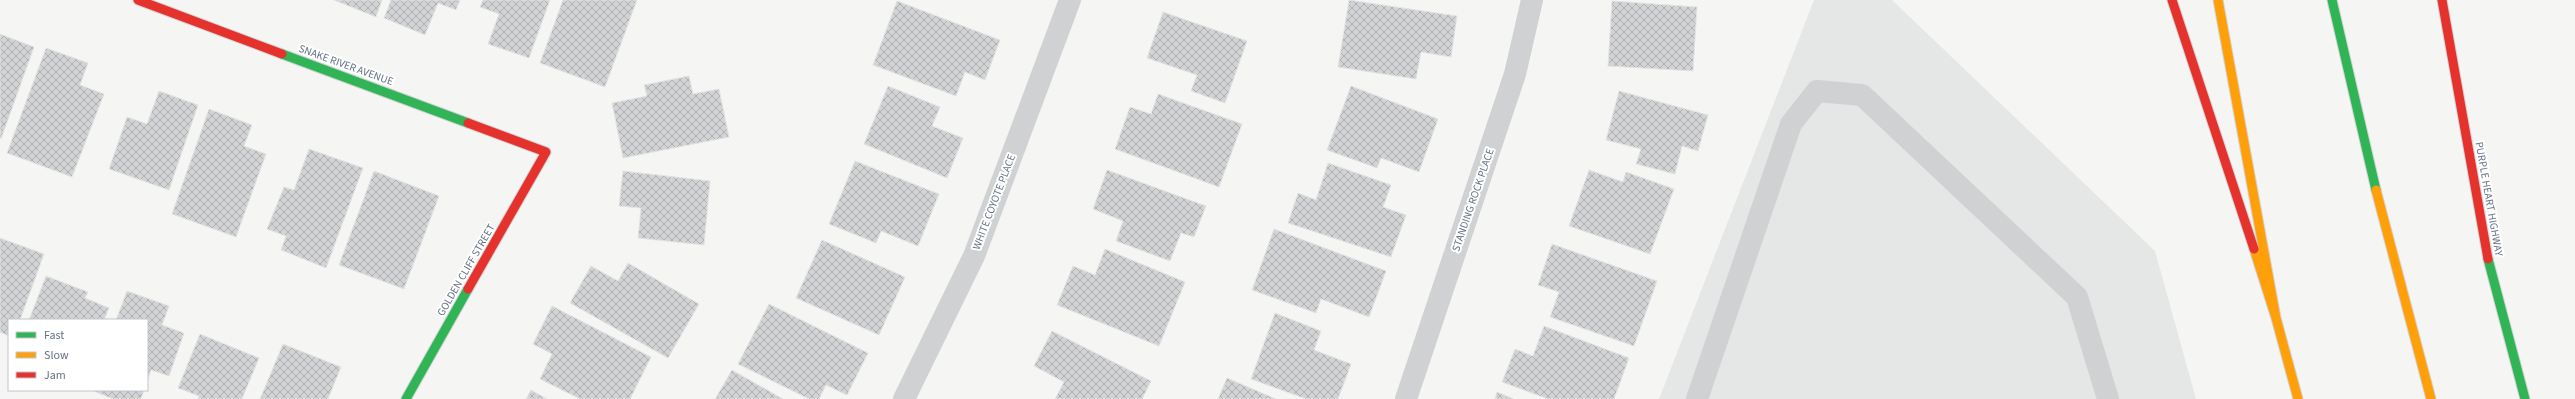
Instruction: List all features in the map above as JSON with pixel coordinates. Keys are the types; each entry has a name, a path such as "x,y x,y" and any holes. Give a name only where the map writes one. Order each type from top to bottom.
{"main road":[{"name":"SNAKE RIVER AVENUE","path":"138,0 546,152"},
{"path":"2172,0 2276,318 2298,399"},
{"path":"2218,0 2276,318"},
{"path":"2332,0 2387,239 2431,399"},
{"name":"PURPLE HEART HIGHWAY","path":"2442,0 2491,278 2525,399"},
{"name":"GOLDEN CLIFF STREET","path":"406,399 546,152"}],"street":[{"name":"WHITE COYOTE PLACE","path":"904,399 974,256 1070,0"},
{"name":"STANDING ROCK PLACE","path":"1406,399 1515,74 1532,0"},
{"path":"1697,399 1791,124 1817,91 1862,95 2077,297 2108,399"}],"shaded area":[{"path":"1814,0 1892,0 2155,251 2196,399 1659,399"}],"building":[{"path":"334,0 382,0 376,17"},
{"path":"391,0 460,0 456,10 438,3 425,35 384,18"},
{"path":"483,0 550,0 529,58 488,44 499,14 480,7"},
{"path":"563,0 637,0 605,87 540,63"},
{"path":"1349,0 1457,16 1451,57 1421,52 1416,79 1338,67"},
{"path":"897,1 1000,40 985,80 965,72 956,96 873,65"},
{"path":"1612,1 1697,7 1693,71 1608,66"},
{"path":"1163,12 1247,41 1225,103 1191,91 1197,75 1147,58"},
{"path":"0,34 34,47 1,139 0,138"},
{"path":"46,48 88,63 80,85 104,94 72,177 7,153"},
{"path":"689,76 693,94 719,89 729,137 623,158 612,103 647,96 644,85"},
{"path":"888,86 940,107 932,126 963,138 947,178 864,144"},
{"path":"1351,86 1438,119 1419,172 1381,158 1377,168 1327,150"},
{"path":"159,91 198,105 169,190 109,169 127,117 147,124"},
{"path":"1619,91 1708,115 1698,151 1682,146 1675,174 1636,164 1641,149 1606,140"},
{"path":"1158,94 1242,124 1219,187 1115,149 1130,107 1151,114"},
{"path":"209,109 252,125 244,146 266,154 236,237 172,214"},
{"path":"309,149 363,168 326,268 281,250 286,236 267,229 284,187 294,190"},
{"path":"855,161 939,194 918,246 881,231 876,243 829,224"},
{"path":"1328,163 1391,185 1383,207 1406,215 1391,257 1288,223 1298,193 1316,200"},
{"path":"1107,170 1206,206 1194,237 1181,233 1170,261 1116,241 1123,221 1093,209"},
{"path":"1589,170 1623,182 1626,172 1674,189 1650,254 1569,226"},
{"path":"374,171 439,196 404,289 339,265"},
{"path":"623,171 710,181 704,245 638,238 641,208 619,206"},
{"path":"1274,229 1386,271 1369,317 1321,299 1316,313 1252,290"},
{"path":"0,238 44,254 20,319 8,319 8,336 0,332"},
{"path":"822,240 905,277 879,335 796,298"},
{"path":"1552,244 1657,281 1634,346 1550,317 1559,292 1538,285"},
{"path":"1105,249 1185,282 1159,346 1057,305 1073,266 1095,275"},
{"path":"628,263 699,304 668,358 570,303 591,266 618,281"},
{"path":"46,276 88,292 85,298 109,308 104,319 29,319"},
{"path":"127,291 169,306 162,325 184,333 169,376 151,370 148,379 148,319 116,319"},
{"path":"769,304 868,353 847,395 826,385 819,399 809,399 738,364"},
{"path":"552,306 651,357 630,399 580,399 540,379 552,354 533,344"},
{"path":"1275,313 1321,331 1314,350 1351,364 1338,399 1306,399 1251,379"},
{"path":"1544,326 1629,358 1614,399 1548,399 1502,382 1515,349 1533,356"},
{"path":"1052,331 1151,381 1142,399 1055,399 1064,382 1034,366"},
{"path":"200,334 259,358 242,399 198,399 199,396 178,388"},
{"path":"283,344 341,367 328,399 260,399"},
{"path":"732,370 783,399 715,399"},
{"path":"1227,378 1276,399 1218,399"},
{"path":"531,390 547,399 526,399"},
{"path":"93,391 144,391 141,399 113,399"},
{"path":"1497,392 1514,399 1495,399"}],"traffic: fast":[{"path":"2332,0 2376,190"},
{"path":"282,54 468,123"},
{"path":"2488,259 2525,399"},
{"path":"406,399 468,289"}],"traffic: slow":[{"path":"2218,0 2276,318"},
{"path":"2376,190 2431,399"},
{"path":"2254,249 2276,318 2298,399"}],"traffic: jam":[{"path":"138,0 282,54"},
{"path":"2172,0 2254,249"},
{"path":"2442,0 2488,259"},
{"path":"468,123 546,152 468,289"}]}
